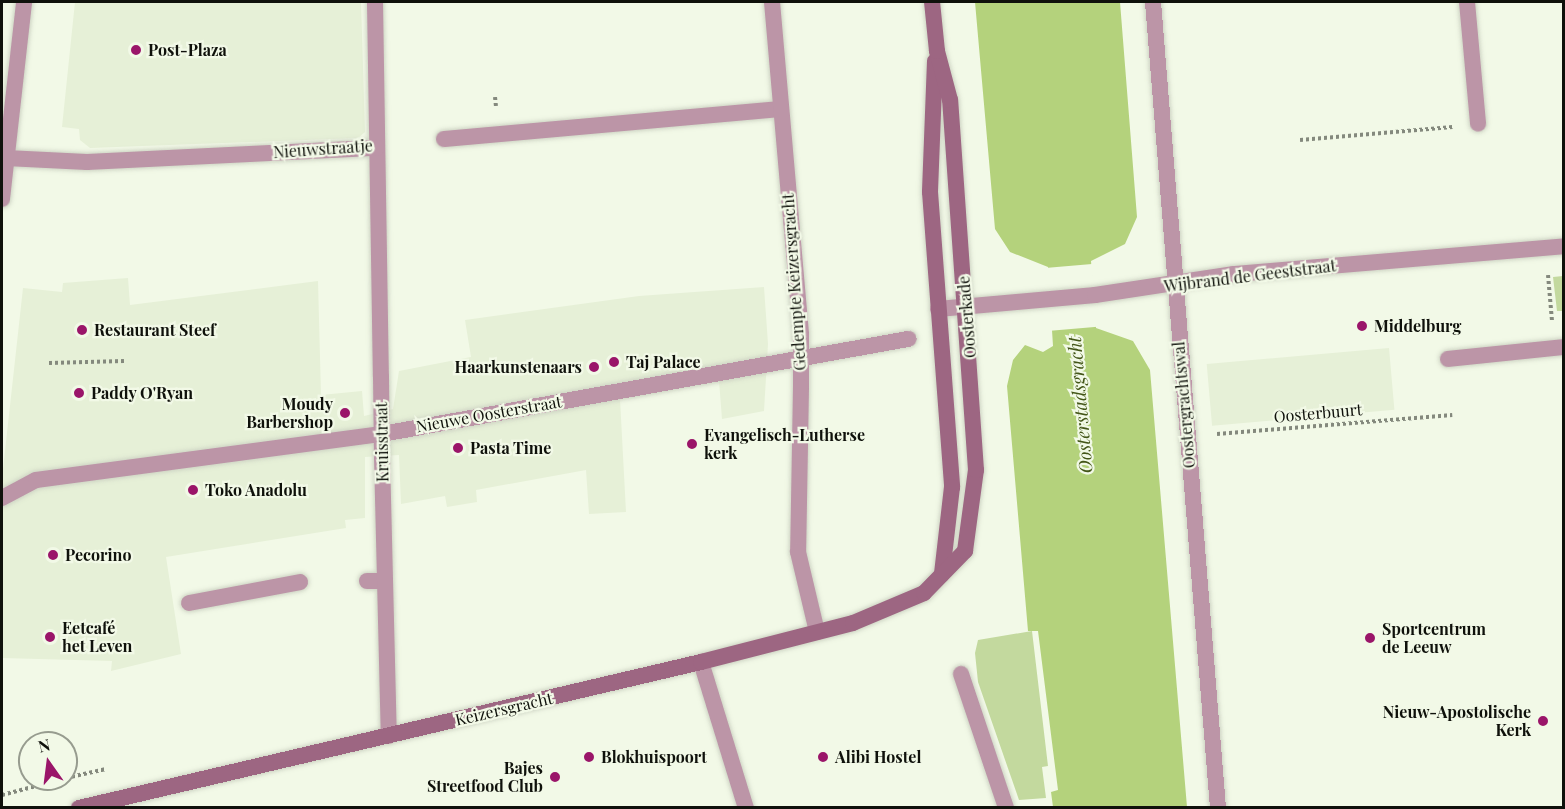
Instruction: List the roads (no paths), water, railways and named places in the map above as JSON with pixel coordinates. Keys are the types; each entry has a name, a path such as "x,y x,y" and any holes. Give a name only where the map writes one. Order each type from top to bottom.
{"main road":[{"name":"Oosterkade","path":"932,2 936,51 930,192 952,487 942,574"},
{"name":"Oosterkade","path":"924,594 965,551 974,503 975,402 950,100 936,51"},
{"name":"Keizersgracht","path":"79,807 701,662 876,616 924,594"}],"street":[{"path":"2,200 24,2"},
{"name":"Kruisstraat","path":"375,2 389,736"},
{"name":"Gedempte Keizersgracht","path":"772,2 801,335 798,552 818,632"},
{"name":"Oostergrachtswal","path":"1153,2 1218,807"},
{"path":"1467,2 1478,124"},
{"path":"444,139 781,109"},
{"name":"Nieuwstraatje","path":"6,158 87,162 377,147"},
{"name":"Wijbrand de Geeststraat","path":"938,309 1095,295 1175,284 1563,246"},
{"name":"Nieuwe Oosterstraat","path":"2,498 36,480 382,434 908,339"},
{"path":"1448,358 1559,347"},
{"path":"367,581 385,581"},
{"path":"189,603 300,582"},
{"path":"701,662 746,807"},
{"path":"961,674 1006,807"}],"water":[{"name":"Oosterstadsgracht","path":"975,2 1120,2 1137,217 1125,244 1091,261 1096,328 1133,341 1150,370 1187,807 1053,807 1051,792 1058,790 1038,631 1028,631 1007,386 1013,360 1025,345 1043,352 1053,346 1048,267 1010,252 995,229"}],"place":[{"name":"Post-Plaza","path":"136,50"},
{"name":"Middelburg","path":"1362,326"},
{"name":"Restaurant Steef","path":"82,330"},
{"name":"Taj Palace","path":"614,362"},
{"name":"Haarkunstenaars","path":"594,367"},
{"name":"Paddy O'Ryan","path":"79,393"},
{"name":"Moudy Barbershop","path":"345,413"},
{"name":"Evangelisch-Lutherse kerk","path":"692,444"},
{"name":"Pasta Time","path":"458,448"},
{"name":"Toko Anadolu","path":"193,490"},
{"name":"Pecorino","path":"53,555"},
{"name":"Eetcafé het Leven","path":"50,637"},
{"name":"Sportcentrum de Leeuw","path":"1370,638"},
{"name":"Nieuw-Apostolische Kerk","path":"1543,721"},
{"name":"Blokhuispoort","path":"589,757"},
{"name":"Alibi Hostel","path":"823,757"},
{"name":"Bajes Streetfood Club","path":"555,777"}]}
